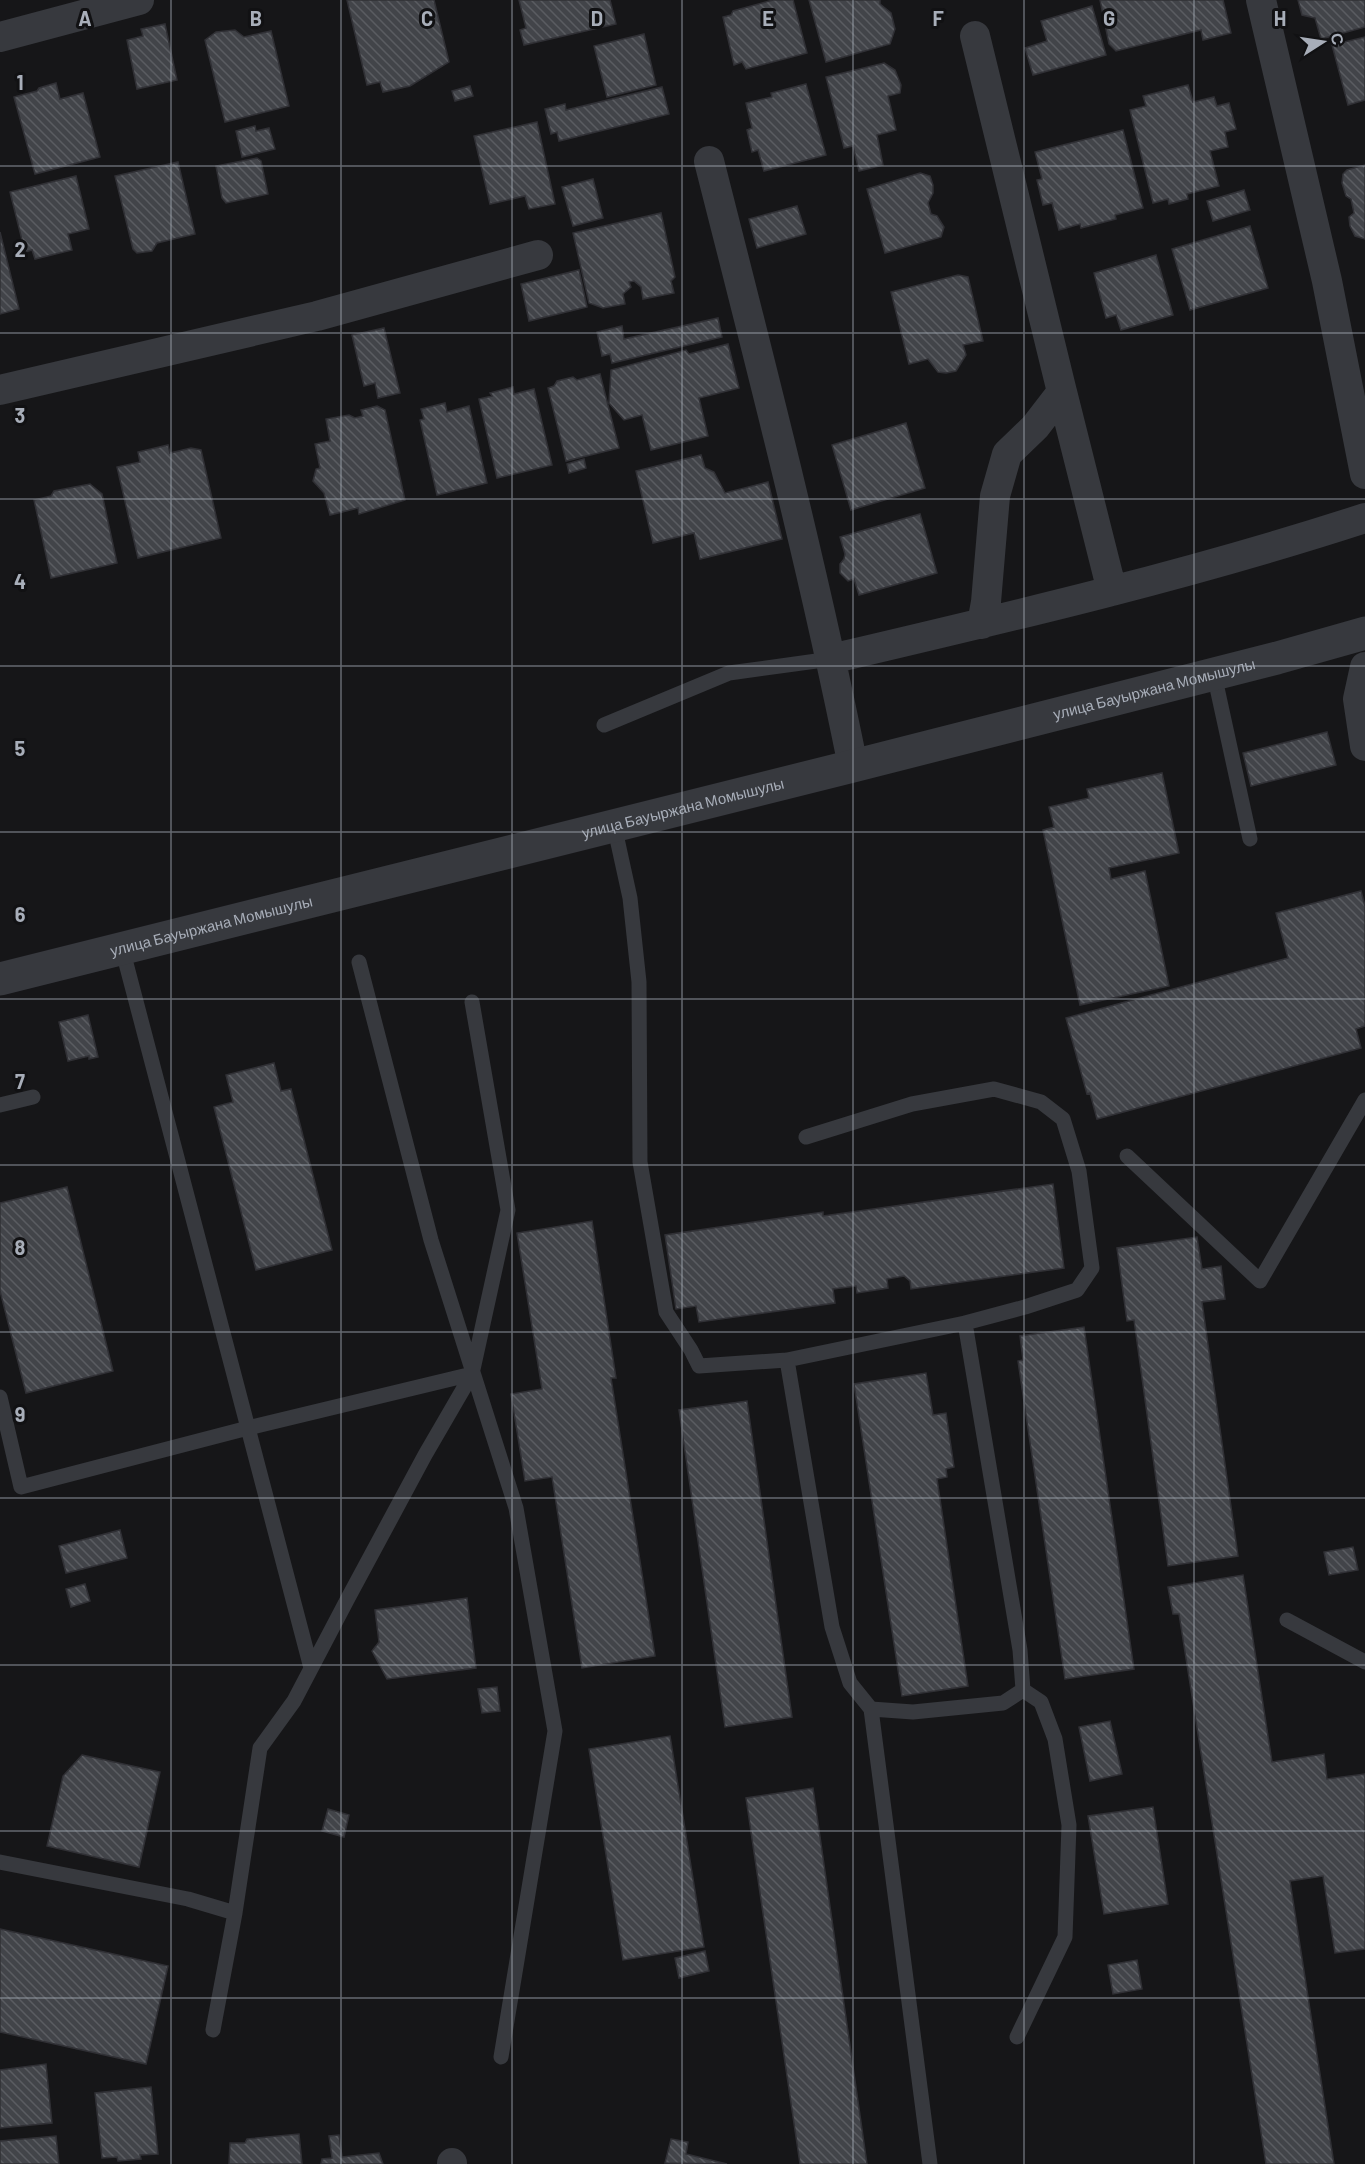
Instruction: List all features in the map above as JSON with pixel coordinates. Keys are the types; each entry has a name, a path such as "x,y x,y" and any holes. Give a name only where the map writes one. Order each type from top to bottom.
{"street":[{"path":"0,37 139,0"},
{"path":"1261,0 1327,281 1365,474"},
{"path":"975,36 1112,591"},
{"path":"709,161 778,432 831,659 853,766"},
{"path":"0,390 317,316 538,255"},
{"path":"981,624 986,602 995,496 1006,454 1035,427 1062,392"},
{"path":"831,659 1112,591 1300,539 1365,518"},
{"name":"улица Бауыржана Момышулы","path":"0,979 853,766 1365,633"},
{"path":"1365,667 1358,699 1365,746"}],"lane":[{"path":"604,725 729,673 831,659"},
{"path":"1214,674 1250,839"},
{"path":"614,825 630,898 639,982 640,1162 666,1312 699,1366 787,1360 965,1323 1077,1290 1092,1268 1079,1171 1063,1119 1041,1102 994,1089 912,1104 806,1137"},
{"path":"122,948 311,1668"},
{"path":"359,962 431,1240 516,1508 555,1731 501,2058"},
{"path":"213,2030 235,1913 260,1748 294,1701 419,1466 472,1374 508,1210 472,1002"},
{"path":"0,1105 33,1097"},
{"path":"1127,1155 1260,1281 1365,1100"},
{"path":"965,1323 1020,1650 1023,1690"},
{"path":"787,1360 832,1627 850,1683 871,1708 930,2164"},
{"path":"0,1397 21,1487 248,1428 472,1374"},
{"path":"1287,1620 1365,1662"},
{"path":"871,1708 913,1712 1003,1702 1023,1690"},
{"path":"1017,2037 1065,1937 1070,1825 1055,1739 1041,1702 1023,1690"},
{"path":"0,1862 188,1899 235,1913"}],"building":[{"path":"347,0 434,0 449,62 410,86 383,92 380,82 367,85"},
{"path":"519,0 610,0 616,24 524,45 520,30 526,28"},
{"path":"773,0 793,0 807,53 746,69 742,62 734,65 723,17 731,15 733,11"},
{"path":"809,0 880,0 880,4 891,13 895,29 890,44 826,62"},
{"path":"1100,0 1223,0 1231,33 1203,40 1201,30 1116,51 1109,44"},
{"path":"1298,0 1365,0 1365,27 1321,39 1315,18 1302,15"},
{"path":"1092,6 1106,55 1033,75 1025,48 1047,41 1041,21"},
{"path":"165,24 177,80 137,89 127,40 143,36 141,29"},
{"path":"235,30 244,37 271,31 289,106 225,122 205,40 216,32"},
{"path":"644,34 656,85 607,97 594,46"},
{"path":"1365,37 1365,100 1348,105 1332,45"},
{"path":"884,63 895,70 901,85 900,93 888,96 896,130 877,135 883,165 859,171 853,146 844,148 826,77"},
{"path":"56,83 60,99 83,93 100,157 35,174 14,97"},
{"path":"806,84 826,155 764,171 758,150 752,152 747,130 752,128 746,103 772,97 771,93"},
{"path":"1188,85 1193,102 1214,97 1217,106 1229,103 1236,129 1225,132 1228,147 1210,151 1219,186 1187,194 1188,199 1169,204 1168,199 1153,203 1130,110 1146,106 1143,96"},
{"path":"470,86 473,96 455,101 452,91"},
{"path":"662,87 669,114 559,141 557,132 551,134 545,109 565,104 566,110"},
{"path":"537,122 555,204 529,209 525,196 490,204 474,136"},
{"path":"255,126 256,131 269,128 275,149 242,157 236,131"},
{"path":"1123,130 1143,208 1115,215 1116,219 1081,228 1080,224 1059,230 1052,203 1043,205 1037,180 1042,179 1035,152"},
{"path":"257,158 261,161 268,194 226,203 222,198 216,166"},
{"path":"178,162 195,234 157,243 152,251 137,253 133,249 115,176"},
{"path":"1365,165 1365,239 1355,236 1350,226 1349,217 1354,213 1351,199 1346,196 1342,183 1343,174 1347,170"},
{"path":"920,173 930,176 933,185 933,193 928,203 931,214 937,216 944,227 941,237 885,253 867,189"},
{"path":"76,176 89,229 68,234 72,250 35,259 32,250 25,252 10,192"},
{"path":"593,179 603,218 573,226 562,187"},
{"path":"1244,190 1250,210 1213,221 1207,201"},
{"path":"797,206 806,234 757,248 749,219"},
{"path":"661,213 675,277 671,281 674,293 643,299 641,287 634,281 629,282 631,287 623,294 625,304 603,308 589,303 573,233"},
{"path":"1250,226 1268,288 1190,310 1172,249"},
{"path":"0,232 19,309 0,314"},
{"path":"1156,255 1173,315 1121,330 1116,315 1106,318 1094,273"},
{"path":"579,270 587,307 529,321 521,284"},
{"path":"958,275 968,277 983,341 963,345 966,355 956,371 938,372 928,359 909,364 891,292"},
{"path":"718,318 722,337 612,363 610,354 602,356 597,332 622,326 624,339"},
{"path":"384,328 400,393 378,398 375,383 364,386 352,335"},
{"path":"728,344 739,388 699,398 708,436 651,450 642,415 624,420 609,403 611,370 686,350 689,354"},
{"path":"600,374 619,448 566,461 548,388 554,386 557,381 573,377 577,380"},
{"path":"513,387 514,394 534,389 552,465 497,478 479,399 492,396 490,393"},
{"path":"445,403 447,412 469,406 487,483 437,495 420,420 424,419 421,409"},
{"path":"377,406 385,410 405,500 359,514 358,508 330,515 324,493 313,481 316,469 320,468 315,444 330,441 326,419 349,415 355,418 363,416 361,410"},
{"path":"906,423 925,488 851,510 832,445"},
{"path":"168,445 170,453 191,448 201,450 221,538 138,558 117,467 140,462 138,452"},
{"path":"701,455 705,468 714,472 725,493 768,482 782,539 700,559 694,533 653,543 636,471"},
{"path":"584,459 586,468 569,473 567,464"},
{"path":"90,484 102,494 117,563 51,578 34,500 51,496 54,491"},
{"path":"920,514 937,573 859,595 854,579 848,581 840,573 840,564 845,554 840,537"},
{"path":"1327,732 1336,765 1251,786 1243,753"},
{"path":"1162,773 1179,853 1109,868 1111,879 1145,871 1169,986 1080,1005 1043,830 1054,827 1049,807 1089,798 1087,789"},
{"path":"1361,891 1365,906 1365,1026 1356,1029 1361,1048 1097,1119 1090,1093 1087,1094 1066,1018 1288,958 1276,913"},
{"path":"88,1015 98,1057 89,1059 89,1056 68,1061 59,1022"},
{"path":"274,1063 281,1091 291,1089 332,1250 256,1270 214,1107 233,1102 226,1075"},
{"path":"1053,1184 1064,1268 911,1289 910,1281 904,1276 887,1279 888,1288 857,1293 856,1286 833,1289 835,1303 699,1322 696,1306 676,1309 665,1235 823,1212 823,1216"},
{"path":"67,1187 113,1371 26,1393 0,1291 0,1203"},
{"path":"592,1221 616,1378 611,1378 655,1656 582,1668 552,1477 525,1481 511,1394 542,1389 517,1233"},
{"path":"1197,1237 1202,1269 1221,1266 1225,1299 1202,1302 1238,1556 1168,1566 1134,1320 1127,1321 1117,1248"},
{"path":"1084,1327 1134,1669 1065,1679 1018,1361 1023,1360 1020,1336"},
{"path":"926,1373 933,1415 946,1413 954,1467 946,1469 947,1477 937,1479 968,1686 902,1696 854,1384"},
{"path":"747,1401 792,1717 725,1727 679,1410"},
{"path":"120,1530 127,1558 66,1573 59,1546"},
{"path":"1353,1547 1358,1570 1329,1575 1324,1552"},
{"path":"1243,1575 1272,1762 1324,1754 1327,1779 1365,1774 1365,1949 1335,1953 1323,1876 1290,1881 1334,2164 1266,2164 1179,1614 1173,1614 1168,1587"},
{"path":"85,1584 90,1601 71,1607 66,1589"},
{"path":"467,1598 476,1668 387,1679 372,1651 379,1642 375,1610"},
{"path":"497,1687 500,1711 482,1713 478,1689"},
{"path":"1110,1721 1122,1774 1090,1781 1079,1727"},
{"path":"670,1736 704,1947 623,1960 589,1749"},
{"path":"82,1755 160,1772 139,1867 47,1846 63,1776"},
{"path":"813,1788 867,2164 800,2164 746,1798"},
{"path":"1153,1807 1168,1904 1104,1914 1088,1816"},
{"path":"328,1809 349,1815 344,1837 322,1831"},
{"path":"0,1929 168,1966 146,2064 0,2032"},
{"path":"705,1951 709,1971 679,1978 675,1958"},
{"path":"1137,1960 1142,1989 1113,1994 1108,1965"},
{"path":"46,2064 52,2123 0,2128 0,2070"},
{"path":"151,2087 158,2154 140,2155 141,2159 118,2161 117,2157 102,2158 95,2093"},
{"path":"299,2134 302,2164 229,2164 230,2143 245,2143 247,2139"},
{"path":"339,2135 342,2157 379,2153 383,2164 321,2164 322,2159 332,2158 329,2136"},
{"path":"56,2136 59,2164 0,2164 0,2141"},
{"path":"671,2139 688,2142 686,2154 727,2164 665,2163"}]}
